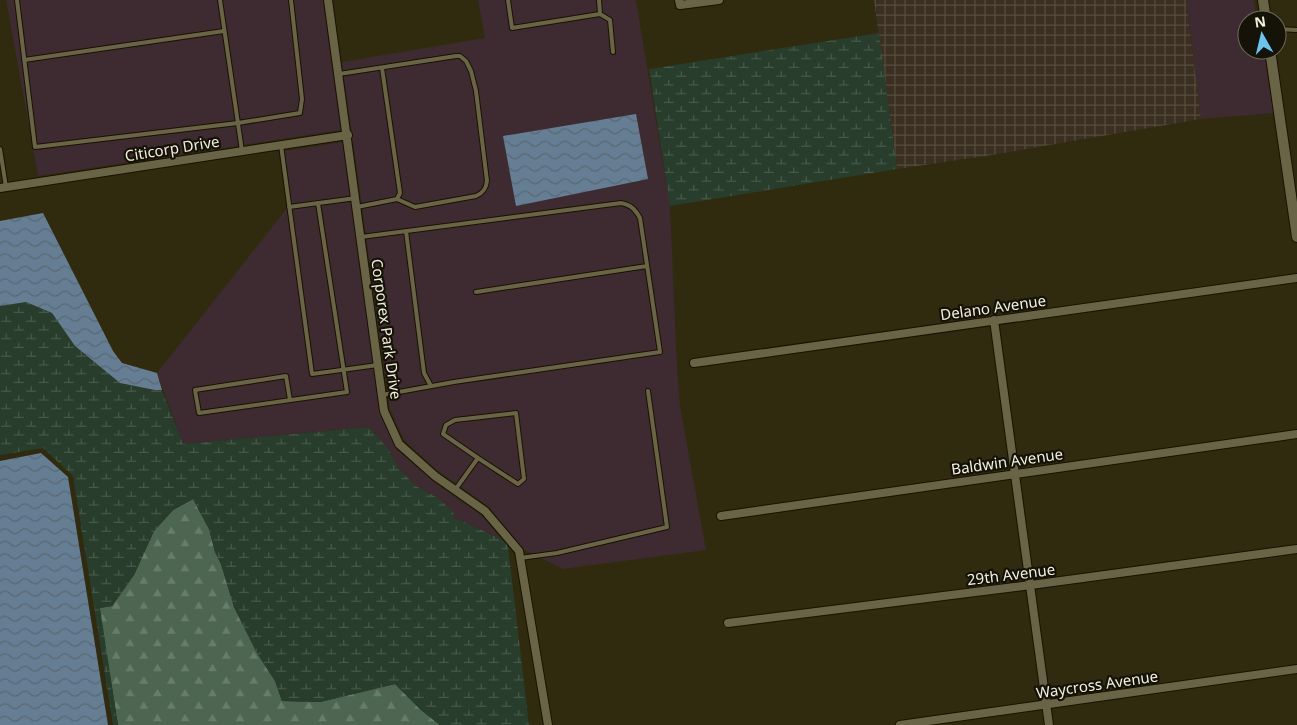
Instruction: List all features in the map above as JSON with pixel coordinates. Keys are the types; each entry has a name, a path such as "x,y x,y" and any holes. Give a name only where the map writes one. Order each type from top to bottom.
{"street":[{"name":"Corporex Park Drive","path":"328,0 348,135 384,411 400,444 435,476 485,511 519,551 548,725"},
{"path":"679,0 680,5 719,0"},
{"path":"1271,60 1297,237"},
{"name":"Citicorp Drive","path":"3,187 348,135"},
{"name":"Delano Avenue","path":"694,363 1297,278"},
{"path":"994,320 1049,725"},
{"name":"Baldwin Avenue","path":"721,516 1297,434"},
{"name":"29th Avenue","path":"728,623 1031,585 1297,548"},
{"name":"Waycross Avenue","path":"900,725 1297,670"}],"lane":[{"path":"16,0 35,147 238,123 300,113 302,98 291,0"},
{"path":"220,0 242,151"},
{"path":"508,0 512,28 600,14 610,20 613,52"},
{"path":"599,0 600,14"},
{"path":"1263,0 1269,0"},
{"path":"24,60 224,31"},
{"path":"339,74 456,56 463,58 471,71 476,90 487,181 482,193 415,207 397,199 357,207"},
{"path":"382,68 400,186 400,193 397,199"},
{"path":"281,145 312,374 378,365"},
{"path":"0,149 3,187"},
{"path":"289,207 356,198"},
{"path":"290,400 286,376 195,390 198,413 347,392 318,203"},
{"path":"361,237 621,203 628,204 640,218 660,352 382,395"},
{"path":"406,231 424,373 431,386"},
{"path":"476,292 647,266"},
{"path":"520,558 557,553 667,527 648,391"},
{"path":"516,413 524,479 518,484 478,458 443,434 446,425 455,420 516,413"},
{"path":"455,490 478,458"}],"shaded area":[{"path":"6,0 323,0 341,130 38,176"},
{"path":"478,0 636,0 670,206 680,406 706,550 563,569 524,550 488,506 438,471 404,440 390,409 342,62 485,38"},
{"path":"874,0 1186,0 1201,119 986,156 897,169"},
{"path":"1186,0 1254,0 1256,10 1237,10 1237,60 1265,60 1274,113 1201,119"},
{"path":"343,142 380,413 396,449 433,481 482,516 503,540 453,517 438,498 416,486 398,468 389,450 369,427 183,444 157,373 287,208 279,152"}],"green space":[{"path":"879,33 897,169 670,206 649,69"},
{"path":"26,302 52,313 75,346 120,383 162,390 183,444 369,427 389,450 398,468 416,486 438,498 454,513 453,517 503,540 508,546 529,725 440,725 421,710 395,684 320,702 282,701 275,681 257,653 234,607 209,529 193,499 173,510 154,531 134,575 112,606 100,608 118,725 113,725 73,476 43,448 0,455 0,306"},
{"path":"193,499 209,529 234,607 257,653 275,681 282,701 320,702 395,684 421,710 440,725 118,725 99,608 112,606 134,575 154,531 173,510"}],"water":[{"path":"636,114 648,179 516,206 503,136"},
{"path":"43,213 113,351 122,363 157,373 162,390 120,383 75,346 52,313 26,302 0,306 0,221"},
{"path":"41,453 68,477 108,725 0,725 0,461"}]}
